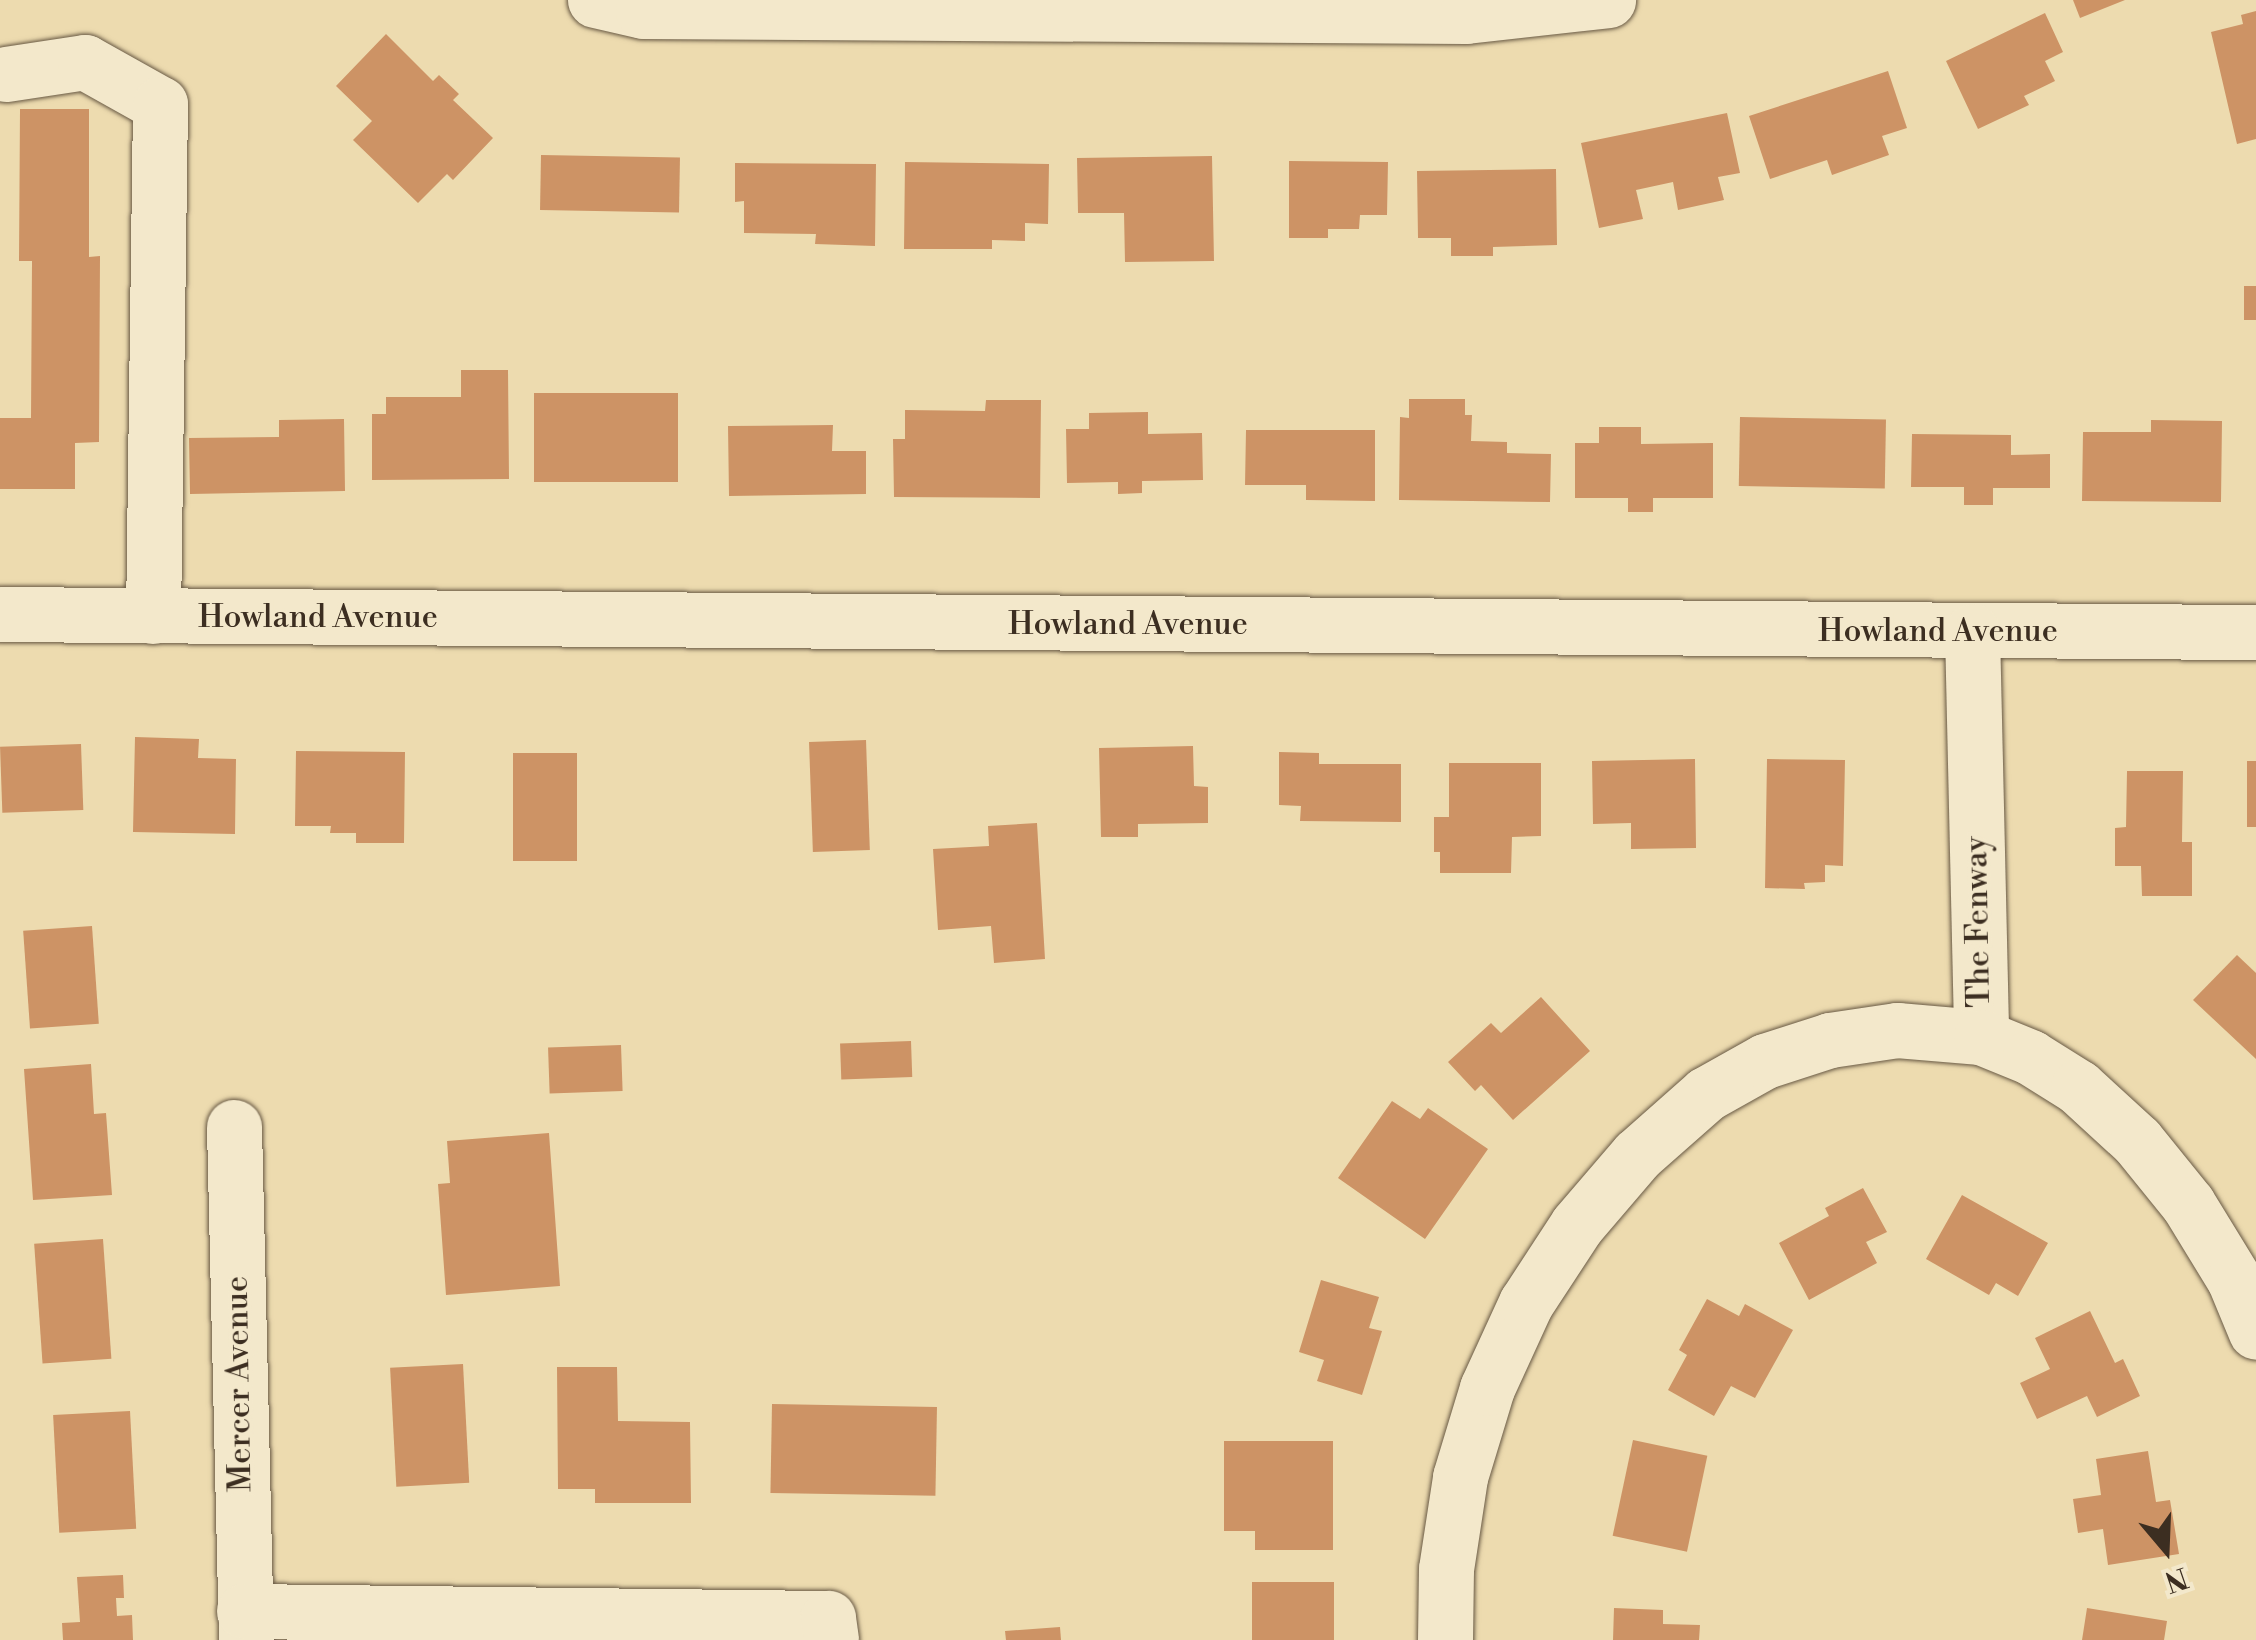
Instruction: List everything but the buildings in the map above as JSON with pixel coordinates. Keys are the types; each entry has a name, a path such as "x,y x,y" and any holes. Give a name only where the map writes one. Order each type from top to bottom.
{"street":[{"path":"595,0 643,11 1446,16 1608,0"},
{"path":"6,74 85,62 160,104 153,616"},
{"name":"Howland Avenue","path":"0,614 2256,632"},
{"name":"The Fenway","path":"1972,631 1981,1037 2030,1056 2078,1087 2137,1141 2245,1279 2256,1332"},
{"path":"1445,1640 1446,1568 1460,1477 1487,1388 1526,1303 1576,1225 1637,1155 1706,1094 1765,1061 1830,1040 1898,1030 1981,1037"},
{"name":"Mercer Avenue","path":"234,1127 245,1625"},
{"path":"245,1625 830,1629"}]}
